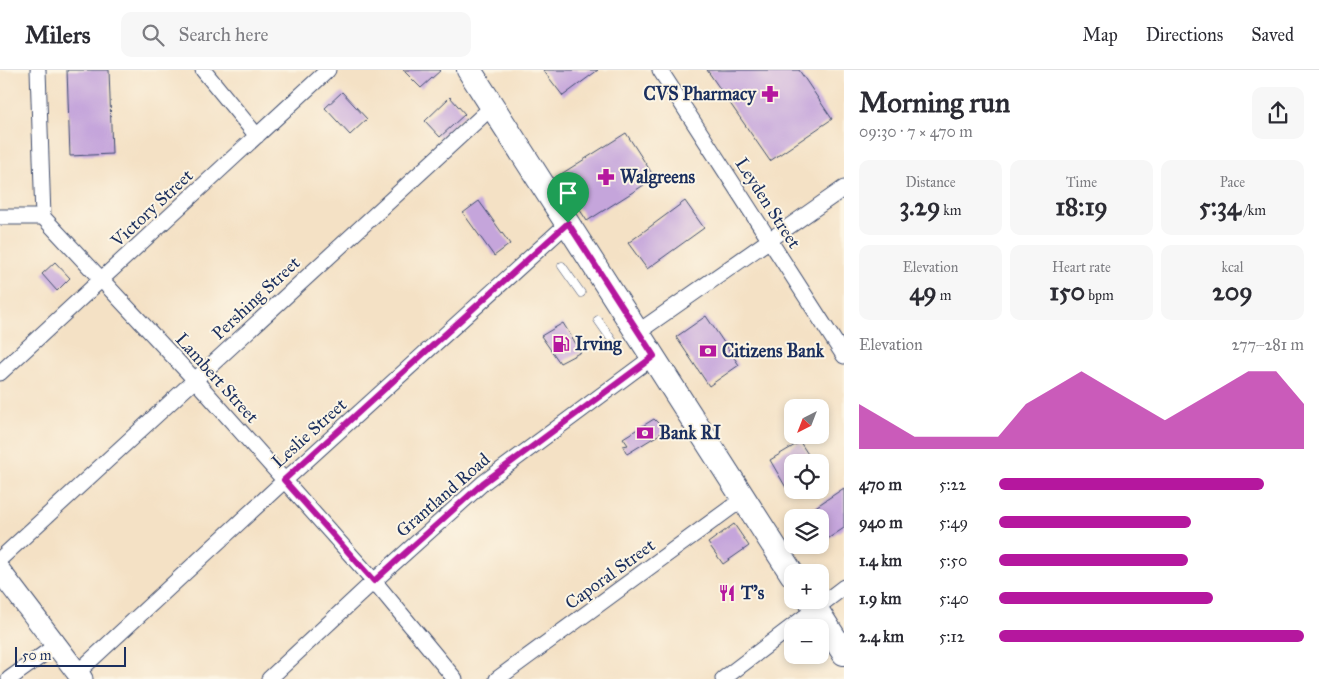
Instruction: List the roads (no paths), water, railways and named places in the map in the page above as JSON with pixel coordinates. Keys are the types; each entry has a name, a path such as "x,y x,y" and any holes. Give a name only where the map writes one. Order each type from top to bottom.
{"main road":[{"path":"469,70 786,564"},
{"path":"815,609 844,653"}],"street":[{"path":"0,217 43,217 38,70"},
{"path":"203,70 257,136"},
{"name":"Victory Street","path":"0,373 328,70"},
{"name":"Leyden Street","path":"660,70 844,356"},
{"name":"Pershing Street","path":"0,559 493,106"},
{"path":"638,332 844,188"},
{"name":"Lambert Street","path":"43,217 195,380 374,581 455,679"},
{"name":"Leslie Street","path":"80,676 284,480 568,223"},
{"name":"Grantland Road","path":"270,679 374,581 483,483 654,356"},
{"name":"Caporal Street","path":"497,679 744,498"},
{"path":"0,571 55,646 80,676"},
{"path":"829,595 844,587"},
{"path":"722,679 806,609"},
{"path":"8,679 55,646"}],"lane":[{"path":"562,266 581,293"},
{"path":"598,320 616,346"}],"place":[{"name":"CVS Pharmacy","path":"770,94"},
{"name":"Walgreens","path":"606,177"},
{"name":"Irving","path":"561,344"},
{"name":"Citizens Bank","path":"708,351"},
{"name":"Bank RI","path":"645,433"},
{"name":"T's","path":"727,593"}]}
